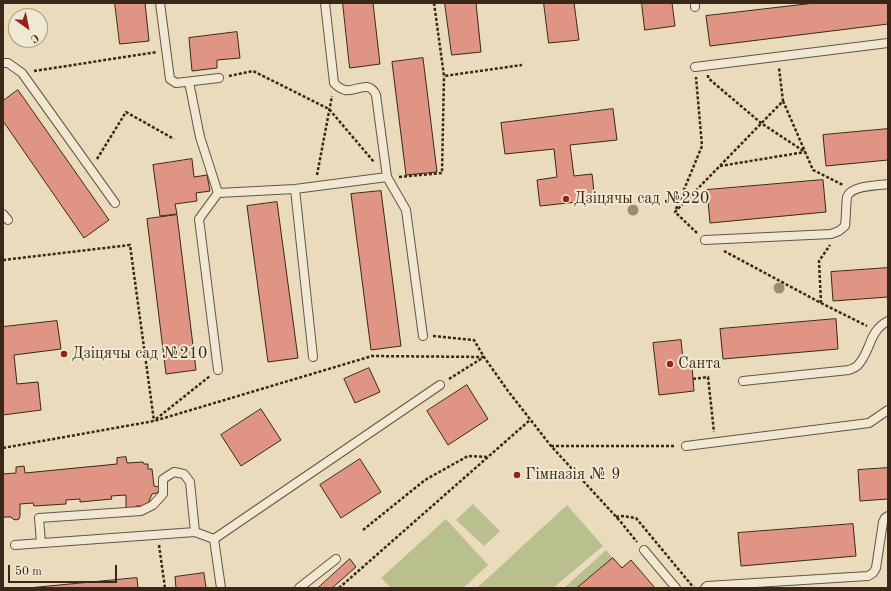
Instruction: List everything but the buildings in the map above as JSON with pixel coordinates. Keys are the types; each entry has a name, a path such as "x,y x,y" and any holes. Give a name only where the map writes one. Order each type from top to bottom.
{"lane":[{"path":"160,3 165,50 170,78 176,83 218,78"},
{"path":"325,3 334,83 342,90 368,87 374,90 376,95 387,178 406,210 423,336"},
{"path":"695,67 888,43"},
{"path":"3,64 8,62 22,73 115,204"},
{"path":"189,82 200,137 218,194"},
{"path":"218,194 294,189 387,178"},
{"path":"705,240 831,234 839,231 845,226 847,196 852,190 888,184"},
{"path":"294,189 313,357"},
{"path":"218,194 200,219 218,370"},
{"path":"743,381 849,370 856,367 861,361 876,331 888,321"},
{"path":"214,539 440,385"},
{"path":"686,446 869,424 888,410"},
{"path":"41,543 39,518 141,511 153,505 163,494 163,479 174,472 184,474 190,482 195,532"},
{"path":"705,588 707,586 868,576 873,574 876,568 883,522 888,516"},
{"path":"15,545 195,532 214,539"},
{"path":"214,539 221,588"},
{"path":"644,550 676,588"},
{"path":"299,588 336,559"}],"path":[{"path":"218,78 253,71 329,109 387,178 442,174 444,76 434,3"},
{"path":"22,73 165,50"},
{"path":"777,57 783,100 813,170 852,190"},
{"path":"444,76 522,65"},
{"path":"706,65 708,78 761,123 806,152"},
{"path":"674,212 702,146 695,67"},
{"path":"314,187 334,83"},
{"path":"674,212 783,100"},
{"path":"91,169 126,112 174,139"},
{"path":"719,166 806,152"},
{"path":"674,212 705,240 876,331"},
{"path":"821,303 819,261 839,231"},
{"path":"3,260 130,245 154,421"},
{"path":"423,336 474,340 508,391 551,446 644,550"},
{"path":"3,448 154,421 372,356 484,357"},
{"path":"440,385 484,357"},
{"path":"154,421 218,370"},
{"path":"693,379 708,377 715,442"},
{"path":"339,588 530,420"},
{"path":"551,446 686,446"},
{"path":"363,530 426,480 468,456 488,457"},
{"path":"616,517 623,516 636,518 695,588"},
{"path":"157,534 165,588"}],"green space":[{"path":"473,504 500,531 484,546 456,520"},
{"path":"567,505 603,546 553,588 477,588"},
{"path":"446,519 488,565 463,588 391,588 381,578"},
{"path":"606,550 613,558 577,588 564,588"}],"place":[{"name":"Дзіцячы сад №220","path":"566,199"},
{"name":"Дзіцячы сад №210","path":"64,354"},
{"name":"Санта","path":"670,364"},
{"name":"Гімназія № 9","path":"517,475"}]}
